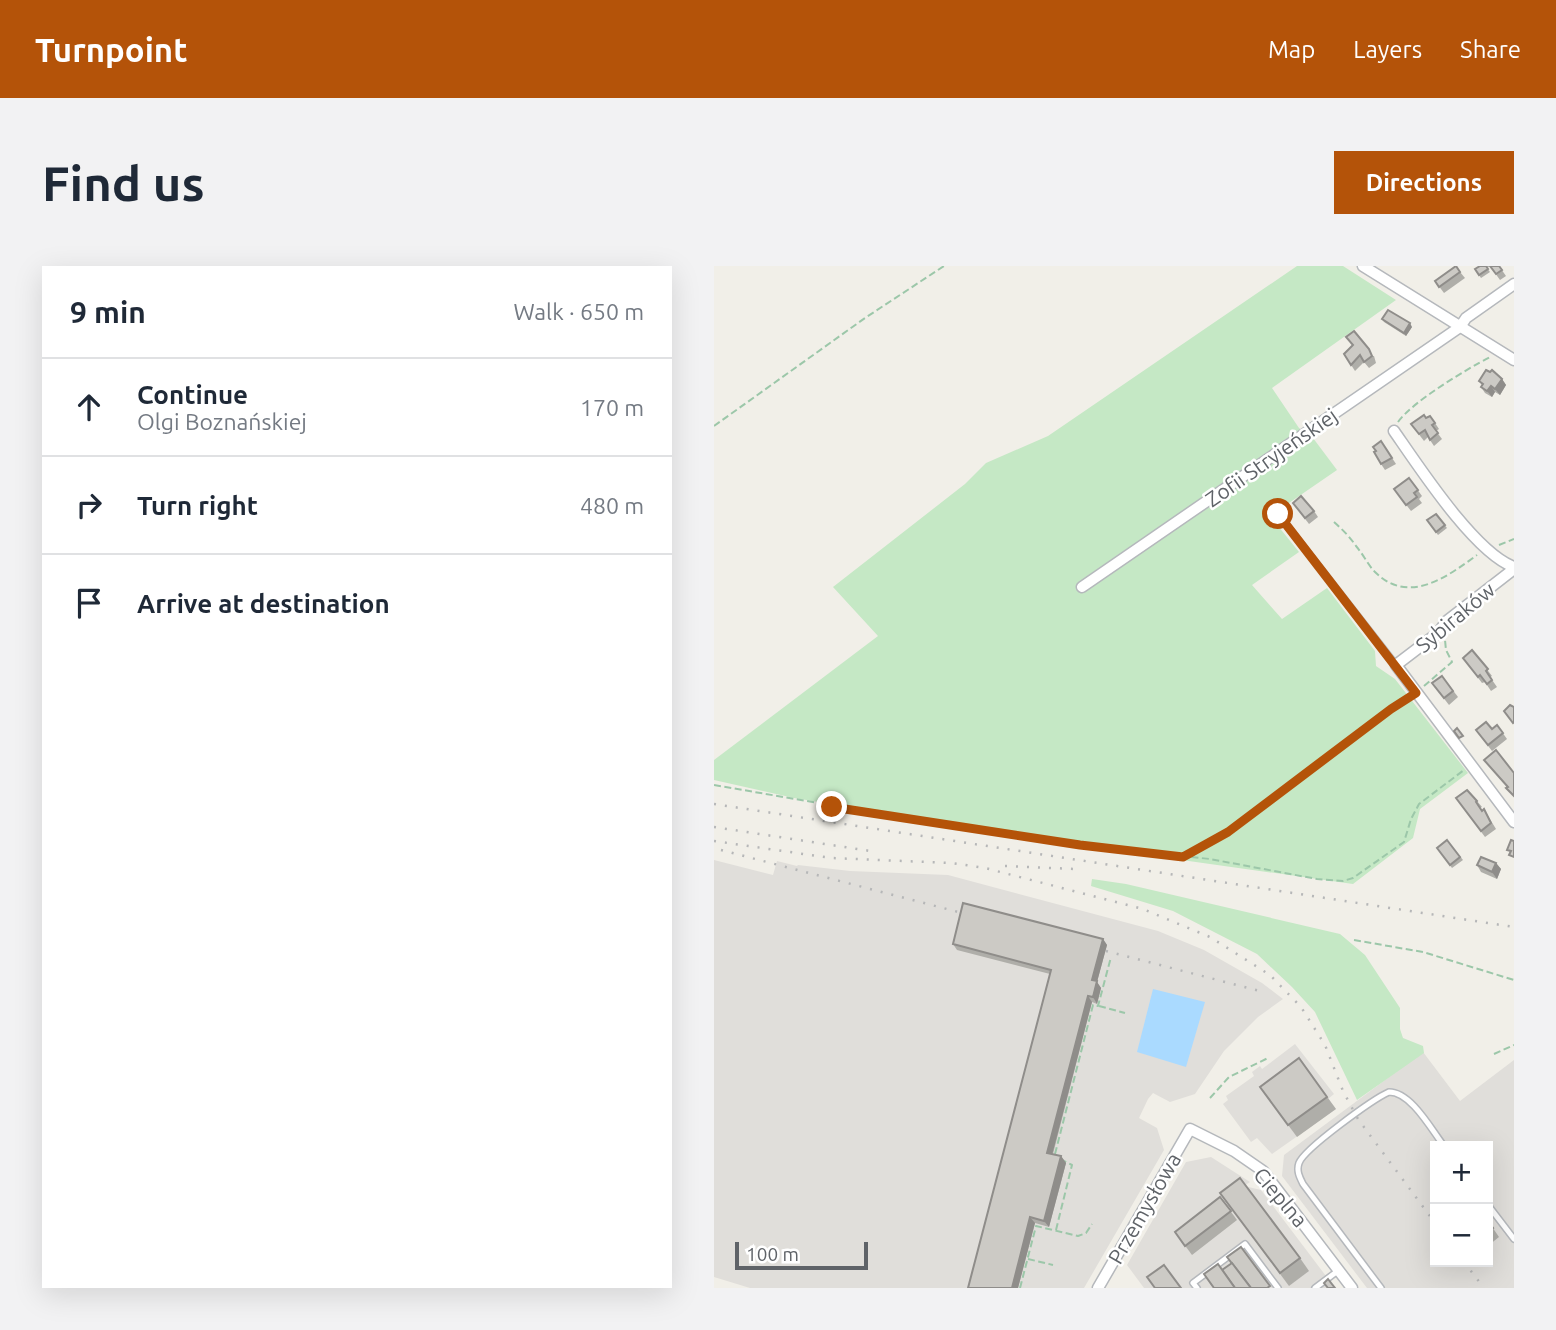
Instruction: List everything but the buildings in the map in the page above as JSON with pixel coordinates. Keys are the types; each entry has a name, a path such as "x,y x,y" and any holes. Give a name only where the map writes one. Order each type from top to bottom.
{"street":[{"path":"1363,266 1514,360"},
{"name":"Zofii Stryjeńskiej","path":"1082,587 1460,327 1466,318 1514,284"},
{"path":"1394,431 1438,492 1485,546 1500,561 1514,568"},
{"name":"Sybiraków","path":"1396,665 1514,568"},
{"path":"1396,665 1514,822"},
{"name":"Cieplna","path":"1190,1129 1234,1151 1263,1171 1352,1288"},
{"name":"Przemysłowa","path":"1098,1288 1190,1129"}],"lane":[{"path":"1278,514 1396,665"},
{"path":"1381,1288 1303,1184 1298,1170 1299,1162 1342,1124 1389,1092 1396,1092 1408,1099 1440,1141"},
{"path":"1493,1212 1514,1239"},
{"path":"1197,1288 1193,1283 1245,1244 1278,1288"},
{"path":"1315,1288 1339,1270"}],"path":[{"path":"714,426 864,318 944,266"},
{"path":"1394,431 1403,415 1477,364 1501,352"},
{"path":"1334,522 1355,543 1374,572 1383,579 1409,587 1434,583 1485,546 1497,546 1514,539"},
{"path":"1183,857 1228,832 1416,693 1452,662 1446,650 1444,628"},
{"path":"714,785 940,824 1080,845 1209,859 1317,879 1343,881 1353,878 1404,842 1419,804 1472,764"},
{"path":"1354,940 1423,952 1514,980"},
{"path":"1098,1006 1111,957"},
{"path":"1056,1230 1072,1165 1054,1158 1093,1005 1125,1013"},
{"path":"1494,1054 1514,1045"},
{"path":"1210,1098 1229,1077 1268,1058"},
{"path":"1020,1288 1036,1226 1083,1236 1092,1224"},
{"path":"1027,1259 1053,1265"}],"shaded area":[{"path":"714,860 773,875 777,861 797,866 850,871 948,875 1158,931 1204,950 1262,983 1283,999 1258,1017 1224,1051 1195,1094 1170,1102 1153,1093 1148,1099 1139,1118 1157,1128 1164,1150 1084,1288 750,1288 714,1277"},
{"path":"1295,1044 1334,1094 1328,1099 1336,1109 1272,1154 1257,1138 1251,1142 1223,1104 1228,1100 1226,1096 1254,1076 1252,1072 1260,1066 1262,1069"},
{"path":"1423,1052 1460,1101 1514,1060 1514,1288 1367,1288 1282,1176 1284,1155"},
{"path":"1211,1157 1250,1182 1244,1186 1261,1190 1335,1288 1144,1288 1127,1265 1186,1162"}],"green space":[{"path":"1297,266 1343,266 1396,300 1272,388 1299,428 1313,438 1337,470 1270,516 1299,552 1252,585 1282,619 1327,588 1375,651 1376,666 1395,679 1468,773 1420,809 1413,838 1353,884 1125,852 794,798 714,780 714,760 878,636 833,587 965,484 986,463 1048,436"},
{"path":"1092,879 1126,884 1340,934 1365,955 1400,1008 1403,1038 1423,1046 1424,1053 1357,1100 1315,1012 1257,954 1173,911 1091,886"}],"water":[{"path":"1153,989 1205,1002 1186,1067 1137,1052"}],"railway":[{"path":"714,804 1514,927"},
{"path":"714,827 877,852"},
{"path":"714,841 831,858 952,863 985,868 1143,909 1210,937 1270,975 1301,1007 1325,1045 1343,1091 1358,1119 1430,1216"},
{"path":"721,850 966,914"},
{"path":"1005,866 1075,869"},
{"path":"1106,951 1260,991"},
{"path":"1468,1267 1484,1288"}],"route":[{"path":"832,807 1080,845 1183,857 1228,832 1416,693 1278,514"}]}
